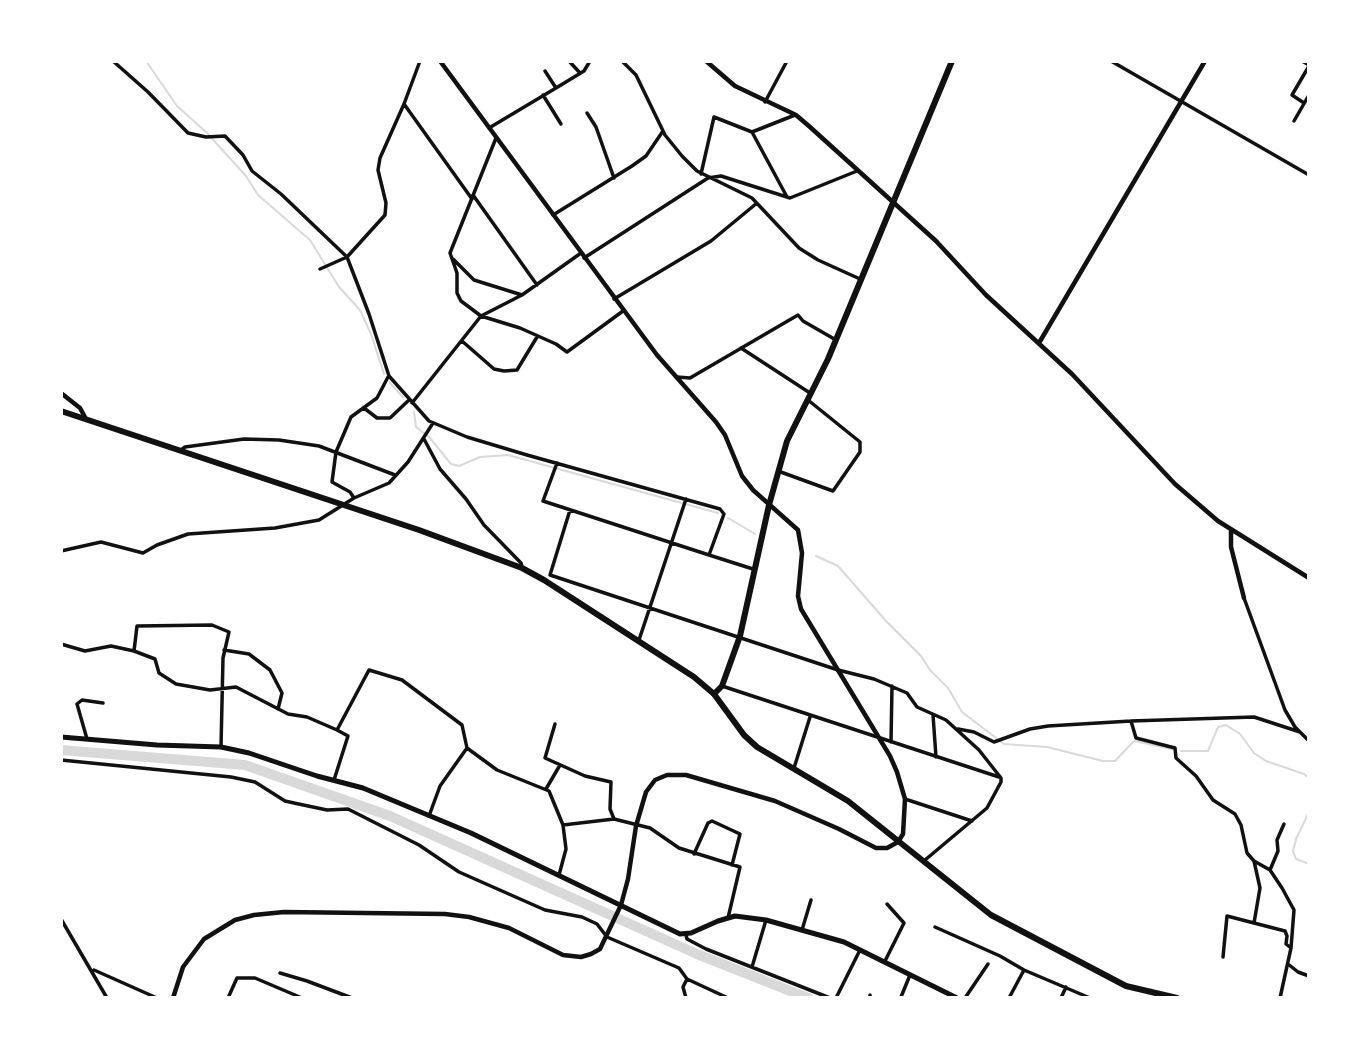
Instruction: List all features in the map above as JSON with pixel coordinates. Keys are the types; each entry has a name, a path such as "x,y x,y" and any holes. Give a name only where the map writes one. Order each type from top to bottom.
{"main road":[{"path":"714,694 722,686 740,636 769,505 787,441 836,341 952,61"},
{"path":"61,411 343,505 547,577 694,677 714,694 744,735 757,747 848,801 991,915 1126,986 1177,998"},
{"path":"61,737 221,747 249,752 363,788 496,844 621,907 686,935 727,918 750,917 766,920 844,942 957,998"}],"street":[{"path":"113,61 188,133 206,137 225,136 243,155 252,171 281,194 347,257 389,376 433,424 556,466 685,502 720,509 724,514 709,555"},
{"path":"320,269 347,257 385,215 386,203 379,164 420,61"},
{"path":"173,998 183,967 204,939 235,920 254,915 284,912 445,914 469,917 509,929 563,955 580,957 600,948 621,907 643,800 651,784 663,776 676,774 775,800 876,848 887,848 898,842 903,834 905,799 897,772 801,609 798,596 802,553 798,530 769,505 742,476 725,435 614,299 440,61"},
{"path":"569,61 580,73"},
{"path":"489,128 580,73 590,61"},
{"path":"622,61 636,75 663,131 682,156 701,174 757,202 799,247 818,260 862,280"},
{"path":"706,61 735,86 796,115 895,202 986,295 1040,342 1175,484 1217,521 1309,578"},
{"path":"765,102 787,61"},
{"path":"1111,61 1309,175"},
{"path":"1040,342 1205,61"},
{"path":"1302,61 1309,65 1292,96 1304,103"},
{"path":"545,71 556,88"},
{"path":"1294,121 1309,95"},
{"path":"543,96 561,124"},
{"path":"404,104 537,285"},
{"path":"587,113 596,127 614,178"},
{"path":"752,132 796,115"},
{"path":"701,174 714,117 752,132 787,197"},
{"path":"553,215 646,156 663,131"},
{"path":"496,138 450,253 457,273 457,293 461,301 481,316 520,328 556,344 567,352 623,310"},
{"path":"364,408 377,418 390,418 410,401 481,316 522,295 708,178 721,176 790,198 858,171"},
{"path":"614,299 712,241 757,202"},
{"path":"451,258 474,280 522,295"},
{"path":"677,377 690,377 798,315 803,321 836,341"},
{"path":"462,341 494,369 504,371 517,370 537,337"},
{"path":"741,348 810,397 860,442 860,452 832,491 778,471"},
{"path":"354,498 350,492 332,482 336,452 351,417 380,394 389,376"},
{"path":"61,393 80,408 86,419"},
{"path":"61,551 102,542 143,553 188,534 275,528 318,520 354,498 389,483 408,462 433,424"},
{"path":"181,450 185,447 244,439 303,443 336,452 395,475"},
{"path":"424,439 440,469 484,525 521,563 522,568"},
{"path":"556,466 543,502 755,570"},
{"path":"639,640 685,502"},
{"path":"570,510 547,577 740,636 907,693 918,707 946,720 979,750 1001,778 992,801 923,862"},
{"path":"1231,529 1231,547 1244,598 1285,710 1309,741"},
{"path":"134,651 137,626 207,625 229,632 224,650 221,747"},
{"path":"61,644 85,651 111,646 134,651 155,659 159,673 176,684 204,690 236,687 288,714 312,719 337,730 348,736 334,780"},
{"path":"224,650 249,654 270,670 282,693 278,709"},
{"path":"337,730 369,670 402,680 460,721 467,748 497,770 551,793 563,825 566,849 559,874"},
{"path":"722,686 1001,778"},
{"path":"891,742 892,687"},
{"path":"87,739 77,704 82,700 103,703"},
{"path":"933,715 936,757"},
{"path":"794,768 810,717"},
{"path":"956,729 975,732 988,740 999,741 1030,729 1131,721 1254,718 1300,732"},
{"path":"1131,721 1136,738 1175,748 1176,758 1196,776 1213,800 1235,814 1241,825 1247,853 1254,861 1270,870 1294,910 1291,948 1280,998"},
{"path":"555,724 545,755 548,760 585,776 611,782 610,809 614,819"},
{"path":"429,817 440,786 467,748"},
{"path":"61,760 231,777 256,782 294,803 327,810 348,809 419,845 459,872 545,910 582,917 597,925 607,937 679,968 687,979 728,998"},
{"path":"546,789 560,765"},
{"path":"905,799 972,821"},
{"path":"563,825 614,819 650,828 669,843 694,854 740,867 727,918"},
{"path":"694,854 708,823 712,821 740,834 732,866"},
{"path":"1270,870 1279,851 1277,840 1284,824"},
{"path":"1254,861 1260,888 1254,923"},
{"path":"802,930 811,900"},
{"path":"884,962 904,923 887,904"},
{"path":"1223,957 1227,916 1285,930 1286,944 1291,948"},
{"path":"61,919 107,998"},
{"path":"752,967 766,920"},
{"path":"935,927 1090,998"},
{"path":"686,935 687,939 706,949 830,998"},
{"path":"836,998 860,950"},
{"path":"965,998 988,964"},
{"path":"1288,964 1309,976"},
{"path":"92,969 157,998"},
{"path":"1009,998 1024,970"},
{"path":"280,974 352,998"},
{"path":"901,997 910,975"},
{"path":"228,998 237,978 255,978 302,998"},
{"path":"686,998 683,987 687,979"},
{"path":"1061,998 1066,987"}],"waterway":[{"path":"146,61 177,106 207,133 246,176 258,195 310,240 339,287 360,310 384,374"},
{"path":"390,383 403,397"},
{"path":"414,412 416,427 430,438 451,464 459,466 480,457 508,455 718,513"},
{"path":"728,518 755,534"},
{"path":"816,556 838,566 921,656 930,670 948,688 962,712 1004,744 1047,747 1103,761 1115,761 1134,741 1172,749"},
{"path":"1181,751 1208,751 1218,727 1226,725 1240,734 1254,753 1266,761 1309,778"},
{"path":"61,750 245,765 390,816 697,954 808,998"},
{"path":"1309,812 1293,851 1296,859 1309,864"}]}
